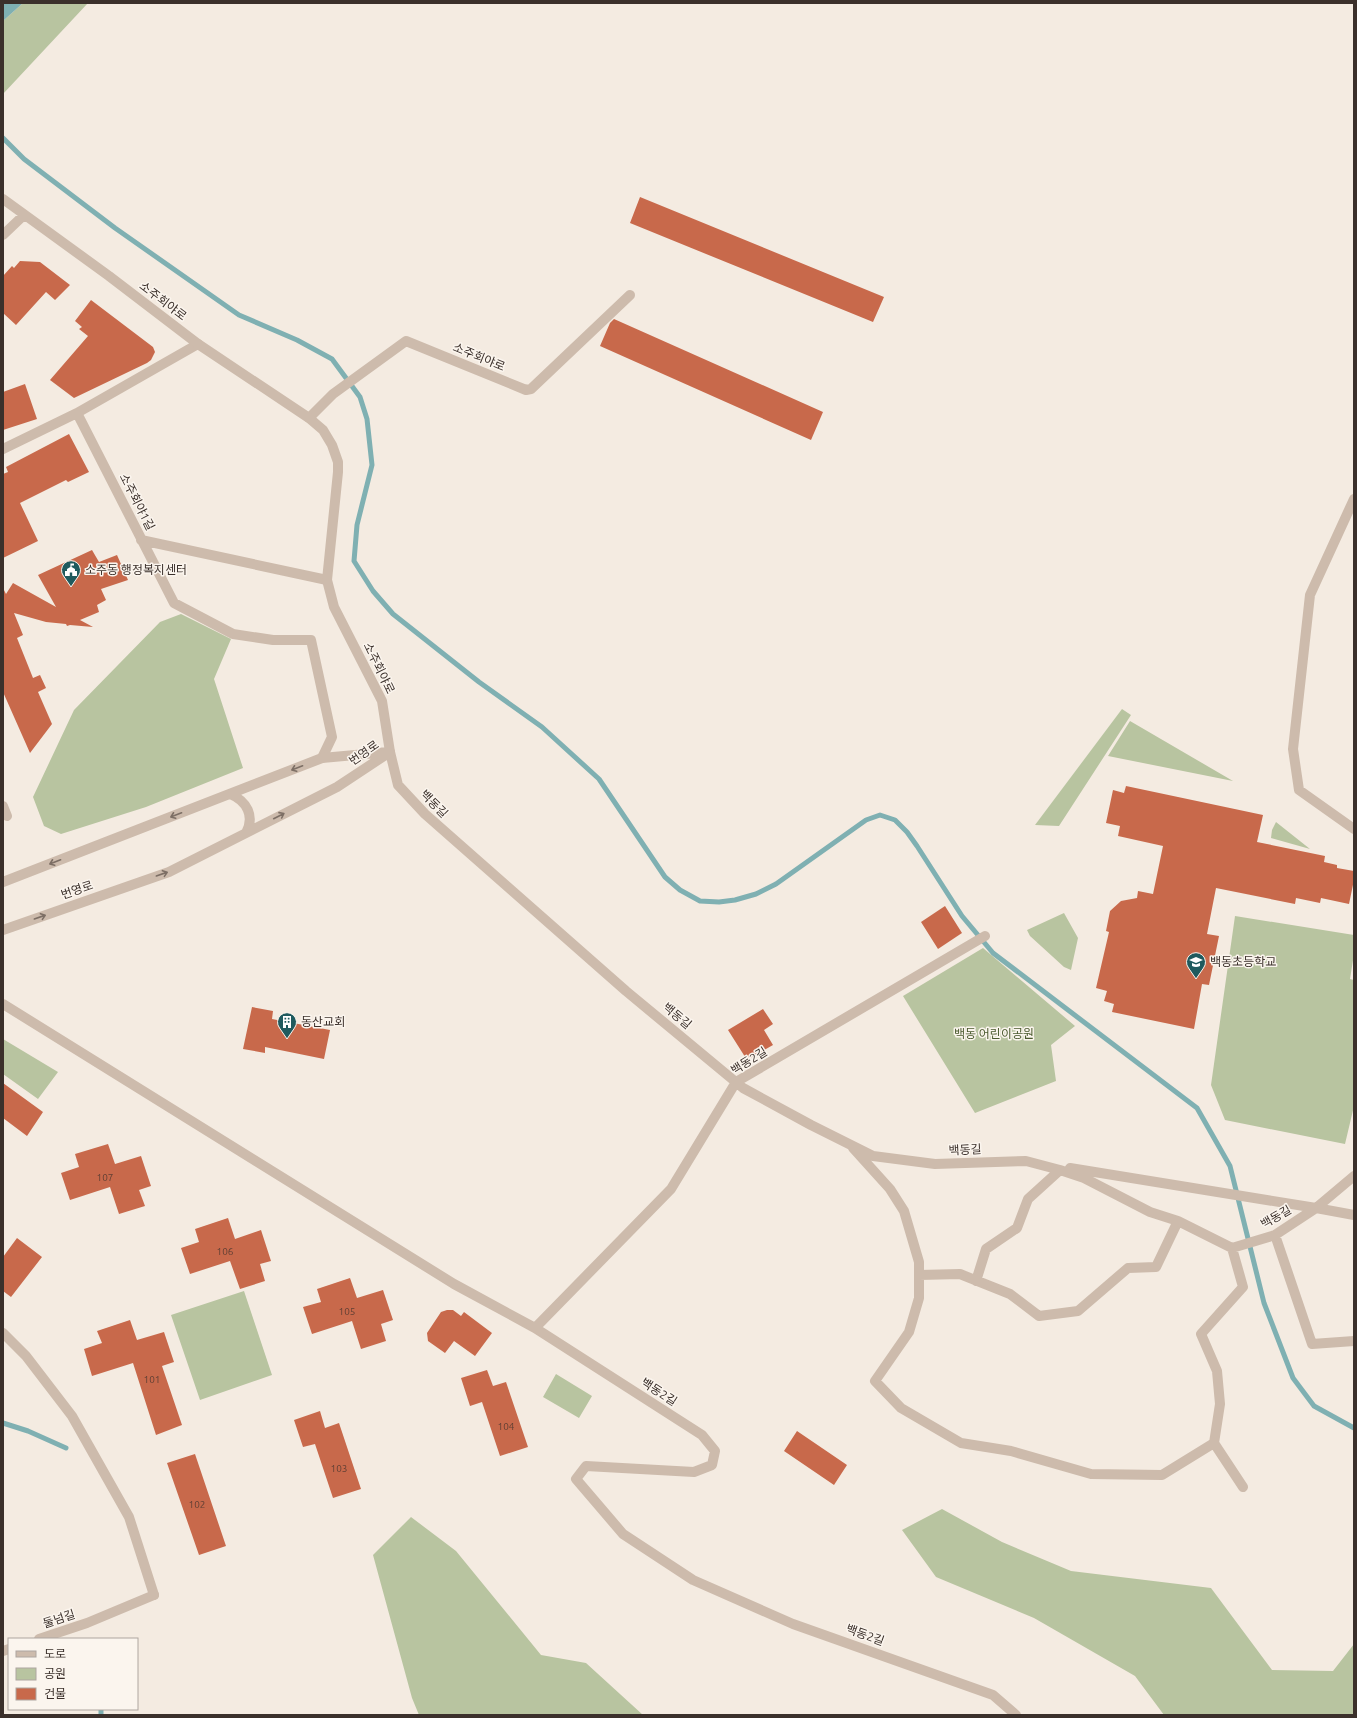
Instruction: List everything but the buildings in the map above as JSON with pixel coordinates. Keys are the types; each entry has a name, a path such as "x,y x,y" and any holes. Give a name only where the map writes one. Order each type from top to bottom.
{"street":[{"name":"소주회야로","path":"3,199 109,276 198,344 309,418 323,430 332,445 338,462 327,580 334,607 382,701 390,752"},
{"path":"3,235 24,215"},
{"name":"소주회야로","path":"309,418 333,394 406,341 526,390 531,389 630,295"},
{"path":"3,449 77,413 198,344"},
{"name":"소주회야1길","path":"77,413 174,603 233,634 273,640 311,640 332,736 322,758"},
{"path":"1354,499 1310,595 1293,750 1299,790 1354,829"},
{"path":"141,540 327,580"},
{"name":"번영로","path":"3,882 322,758 390,752"},
{"name":"번영로","path":"3,930 169,872 337,786 390,752"},
{"name":"백동길","path":"390,752 398,784 425,814 626,991 743,1088 873,1156 935,1164 1026,1161 1316,1208 1354,1216"},
{"path":"230,794 241,800 250,813 250,821 246,833"},
{"path":"3,806 7,816"},
{"name":"백동2길","path":"985,936 736,1082 671,1189 535,1328 702,1435 715,1451 712,1465 694,1472 586,1466 576,1479 623,1534 693,1580 793,1624 993,1695 1016,1715"},
{"path":"3,1004 454,1284 535,1328"},
{"path":"849,1143 890,1189 904,1211 919,1262 919,1298 909,1332 875,1381 901,1408 961,1443 1011,1451 1090,1474 1162,1475 1214,1444"},
{"name":"백동길","path":"1026,1161 1084,1178 1150,1212 1178,1221 1232,1248 1276,1235 1316,1208 1354,1176"},
{"path":"976,1281 986,1249 1017,1228 1028,1199 1060,1170"},
{"path":"919,1275 960,1274 1010,1294 1039,1316 1078,1311 1128,1268 1156,1267 1178,1221"},
{"path":"1276,1235 1312,1344 1354,1342"},
{"path":"1232,1248 1243,1287 1200,1334 1217,1371 1220,1404 1214,1444 1243,1487"},
{"name":"둘넘길","path":"3,1333 26,1356 72,1416 129,1517 154,1595 86,1623 42,1638"}],"green space":[{"path":"23,3 88,3 3,94 3,21"},
{"path":"181,614 231,639 214,679 243,768 146,807 61,834 44,826 33,797 74,710 160,622"},
{"path":"1122,709 1131,715 1059,826 1035,825"},
{"path":"1130,721 1233,781 1108,756"},
{"path":"1276,822 1310,849 1271,838 1272,830"},
{"path":"1064,913 1078,938 1071,970 1064,967 1030,936 1027,930"},
{"path":"1235,916 1354,935 1354,954 1350,979 1354,980 1354,1106 1345,1144 1225,1120 1211,1085"},
{"name":"백동 어린이공원","path":"983,948 1075,1026 1051,1045 1056,1081 975,1113 903,996"},
{"path":"3,1039 58,1072 38,1099 3,1074"},
{"path":"244,1291 272,1375 200,1400 171,1315"},
{"path":"556,1374 592,1396 579,1418 543,1397"},
{"path":"942,1509 1002,1542 1071,1571 1211,1588 1272,1670 1333,1671 1354,1644 1354,1715 1164,1715 1135,1676 1034,1618 936,1577 902,1530"},
{"path":"411,1517 456,1551 541,1655 586,1663 643,1715 419,1715 412,1698 373,1555"}],"water":[{"path":"3,3 23,3 3,21"}],"waterway":[{"path":"3,138 24,159 115,228 239,315 297,340 332,359 360,397 367,419 372,465 357,525 354,561 373,591 393,614 479,682 542,727 599,779 665,877 680,890 700,901 719,902 735,900 756,894 776,884 866,820 880,815 895,820 907,832 917,846 962,916 993,953 1197,1108 1230,1166 1264,1303 1293,1378 1314,1406 1354,1428"},
{"path":"3,1423 28,1431 66,1448"},
{"path":"101,1710 101,1715"}],"place":[{"name":"소주동 행정복지센터","path":"71,587"},
{"name":"백동초등학교","path":"1196,979"},
{"name":"동산교회","path":"287,1039"}]}
